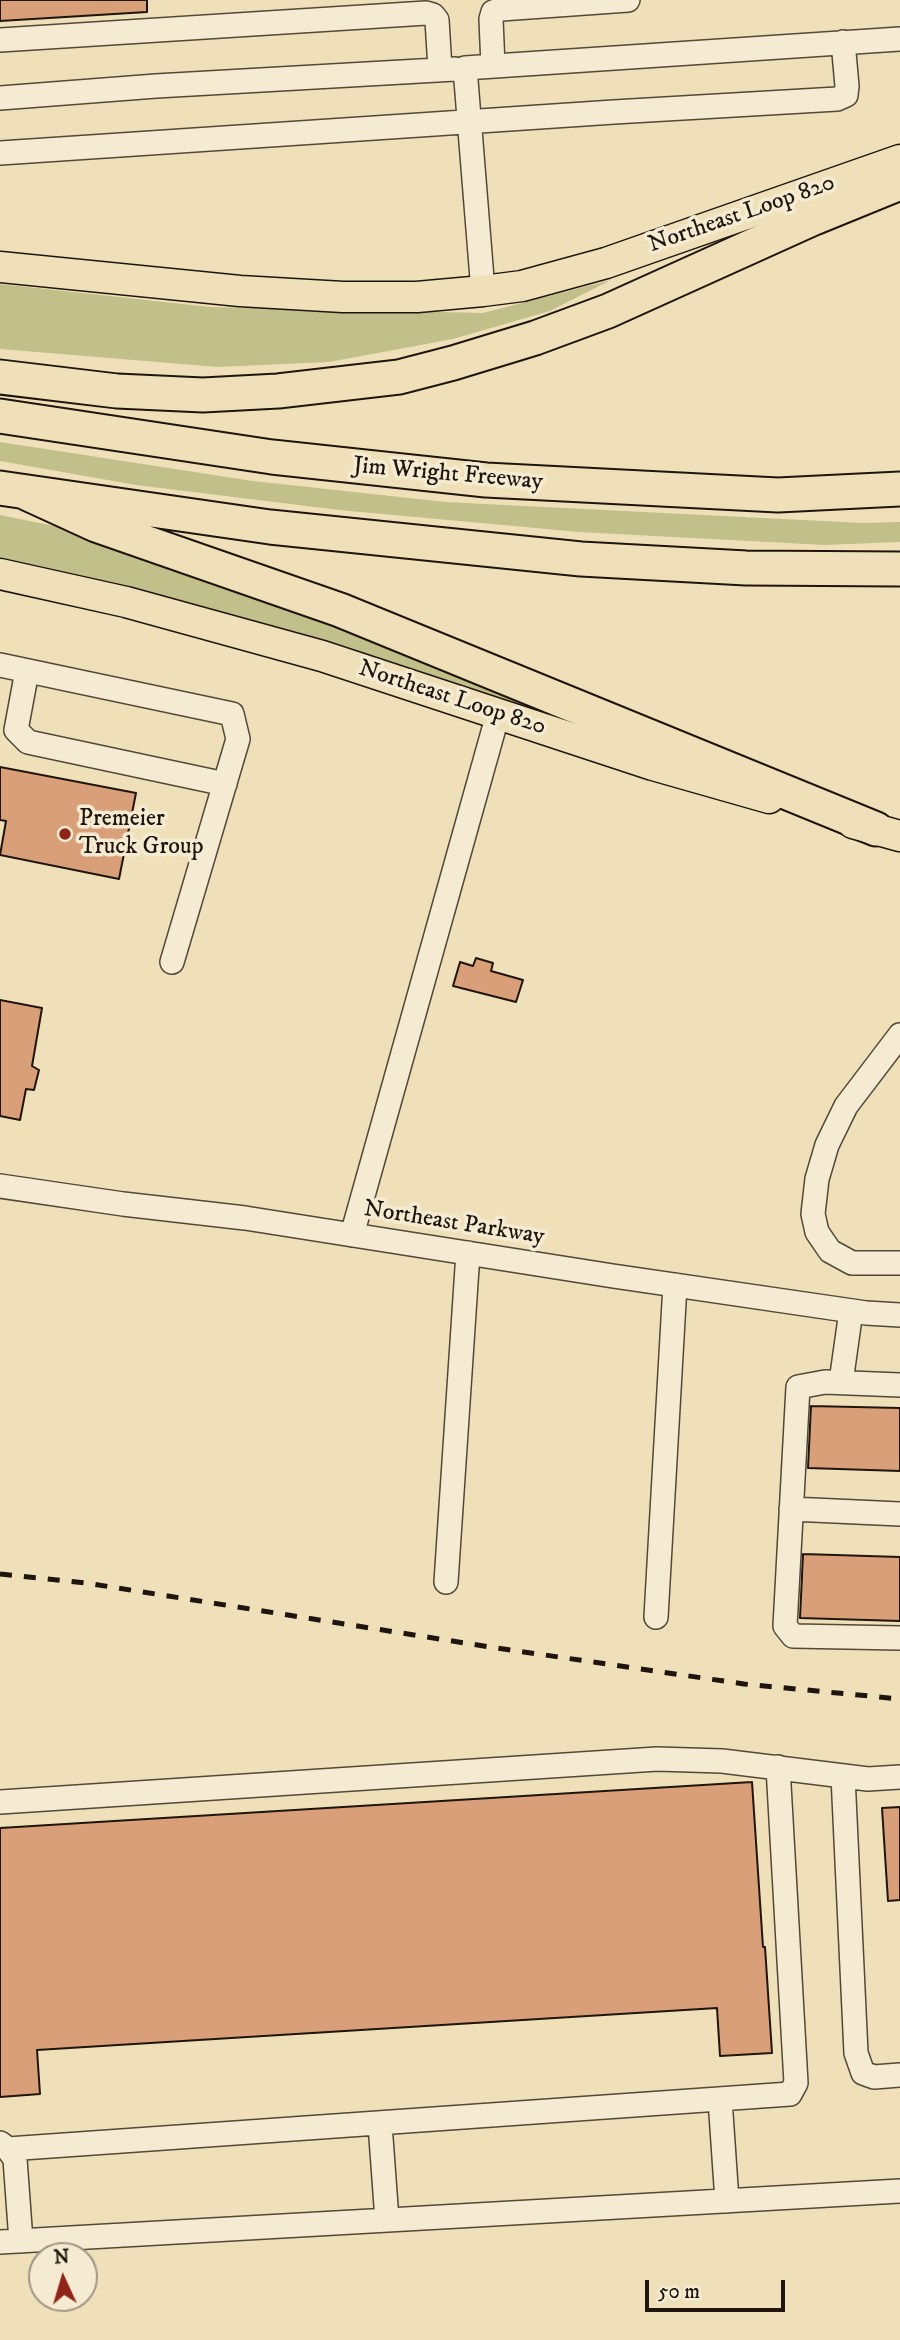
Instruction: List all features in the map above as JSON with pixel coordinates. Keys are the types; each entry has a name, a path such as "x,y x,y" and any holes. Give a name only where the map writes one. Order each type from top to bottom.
{"highway":[{"path":"0,377 117,391 203,395 278,391 399,377 536,338 608,311 814,218 900,183"},
{"name":"Jim Wright Freeway","path":"0,416 272,457 486,480 778,495 900,489"},
{"path":"12,490 270,527 581,559 746,568 900,569"},
{"path":"12,490 96,525 340,610 888,833"}],"main road":[{"name":"Northeast Loop 820","path":"0,267 240,291 343,297 417,297 482,291 522,286 606,263 900,160"},
{"name":"Northeast Loop 820","path":"0,573 126,602 322,656 653,765 888,833"}],"street":[{"path":"493,66 493,12 501,9 628,0"},
{"path":"0,40 426,13 433,15 436,20 440,69"},
{"path":"0,98 900,38"},
{"path":"0,153 836,99 846,95 843,42"},
{"path":"465,68 482,291"},
{"path":"0,665 232,715 238,739 172,962"},
{"path":"27,671 16,730 28,742 225,784"},
{"path":"352,1235 498,714"},
{"path":"900,1035 846,1106 827,1145 817,1179 813,1214 817,1232 830,1251 852,1263 900,1263"},
{"name":"Northeast Parkway","path":"0,1186 244,1218 851,1311 900,1315"},
{"path":"446,1582 468,1253"},
{"path":"656,1616 675,1285"},
{"path":"841,1382 851,1311"},
{"path":"900,1385 841,1382 798,1387 785,1626 793,1636 900,1638"},
{"path":"791,1509 900,1514"},
{"path":"0,1802 657,1759 722,1761 868,1779 900,1777"},
{"path":"4,2146 380,2124 790,2094 796,2083 778,1767"},
{"path":"843,1776 856,2053 863,2073 874,2077 900,2075"},
{"path":"720,2099 727,2201"},
{"path":"380,2124 387,2220"},
{"path":"4,2146 15,2160 10,2241 900,2191"}],"shaded area":[{"path":"611,280 550,311 453,339 329,362 218,367 0,349 0,284 210,307 483,313"},
{"path":"0,442 253,481 446,502 862,523 900,522 900,542 824,545 579,532 339,510 136,485 0,461"},
{"path":"0,515 59,527 284,605 570,724 53,571 0,559"}],"building":[{"path":"0,0 147,0 147,12 0,21"},
{"name":"Premeier Truck Group","path":"0,767 136,793 119,879 0,855 6,821 0,820"},
{"path":"476,958 493,963 491,971 523,980 516,1002 453,986 460,962 473,966"},
{"path":"0,1000 42,1008 32,1066 39,1070 34,1090 26,1089 20,1120 0,1116"},
{"path":"811,1406 900,1408 900,1471 808,1468"},
{"path":"803,1554 900,1557 900,1621 800,1618"},
{"path":"752,1782 772,2053 720,2056 717,2008 37,2050 40,2094 0,2097 0,1828"},
{"path":"900,1807 900,1900 888,1901 882,1808"}],"railway":[{"path":"0,1574 86,1583 744,1684 900,1699"}],"place":[{"name":"Premeier Truck Group","path":"65,834"}]}
